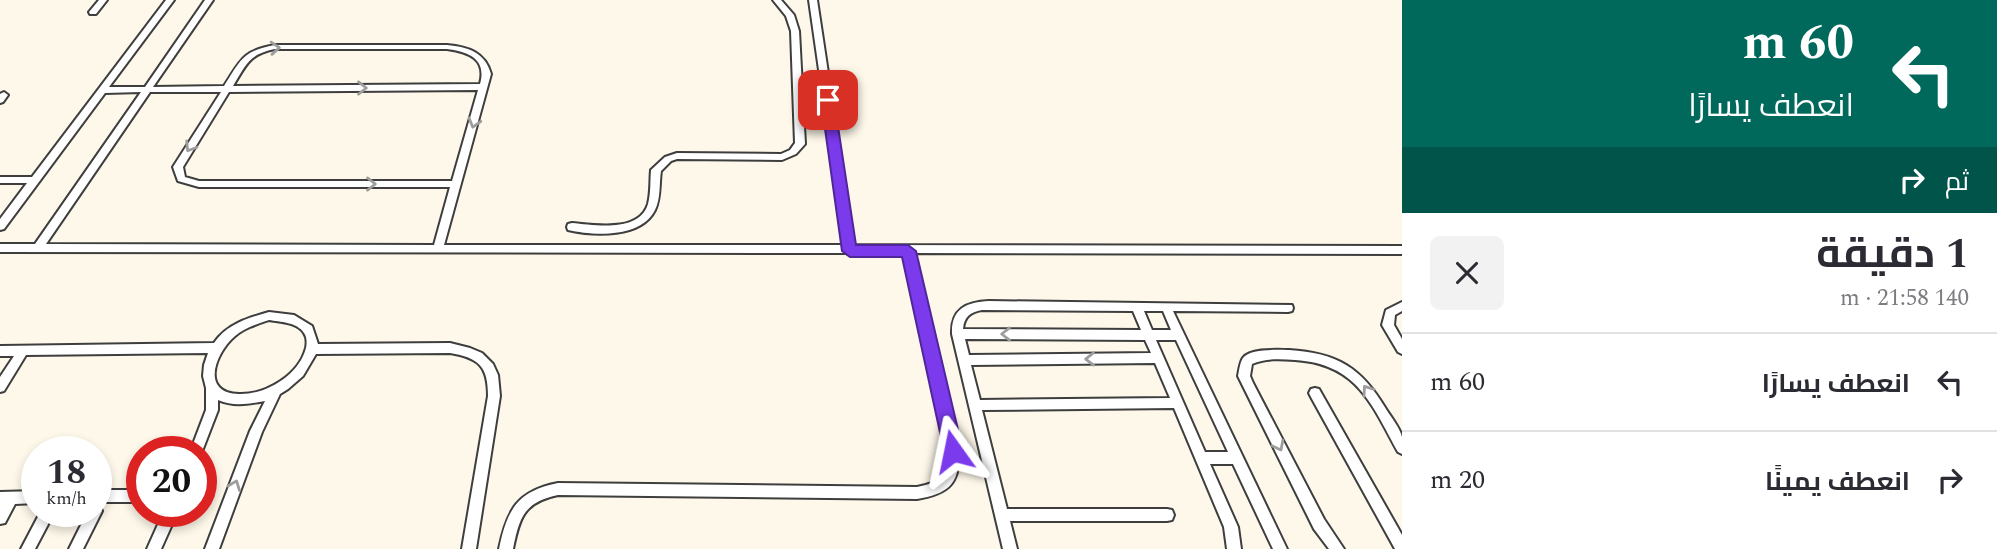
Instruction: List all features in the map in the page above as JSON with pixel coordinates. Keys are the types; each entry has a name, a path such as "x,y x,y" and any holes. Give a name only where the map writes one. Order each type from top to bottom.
{"lane":[{"path":"93,12 103,0"},
{"path":"0,226 170,0"},
{"path":"38,248 209,0"},
{"path":"572,227 624,227 645,217 651,210 656,170 668,159 677,156 782,157 793,152 800,144 795,31 790,15 777,0"},
{"path":"813,0 850,251"},
{"path":"439,247 457,184 484,87 487,74 485,64 477,55 463,49 275,47 259,50 246,58 178,167 181,180 199,184 457,184"},
{"path":"103,90 484,87"},
{"path":"0,180 35,180"},
{"path":"0,248 1402,250"},
{"path":"506,549 516,512 527,499 542,491 917,493 934,491 947,482 954,467 953,451 908,251"},
{"path":"1010,549 958,334 960,315 977,305 1288,309"},
{"path":"1136,306 1231,527 1234,549"},
{"path":"1402,306 1390,313 1388,325 1402,349"},
{"path":"1166,307 1280,549"},
{"path":"202,436 212,410 209,362 216,348 230,333 249,322 288,316 303,323 311,334 313,349 300,374 274,394 255,400 237,401 223,397 212,388"},
{"path":"958,334 1179,335"},
{"path":"0,351 216,348"},
{"path":"313,349 450,348 467,350 490,367 495,380 494,396 469,549"},
{"path":"0,387 23,351"},
{"path":"1337,549 1319,524 1248,385 1244,376 1247,361 1264,355 1308,355 1339,364 1365,386 1402,448"},
{"path":"964,360 1158,358"},
{"path":"1315,393 1402,548"},
{"path":"212,549 256,431 274,394"},
{"path":"975,405 1177,402"},
{"path":"1201,458 1237,458"},
{"path":"0,518 6,498"},
{"path":"1002,515 1167,515"},
{"path":"28,549 40,527"},
{"path":"76,549 86,527"},
{"path":"154,549 164,527"}],"route":[{"path":"828,100 850,251 908,251 919,290 953,451"}]}
